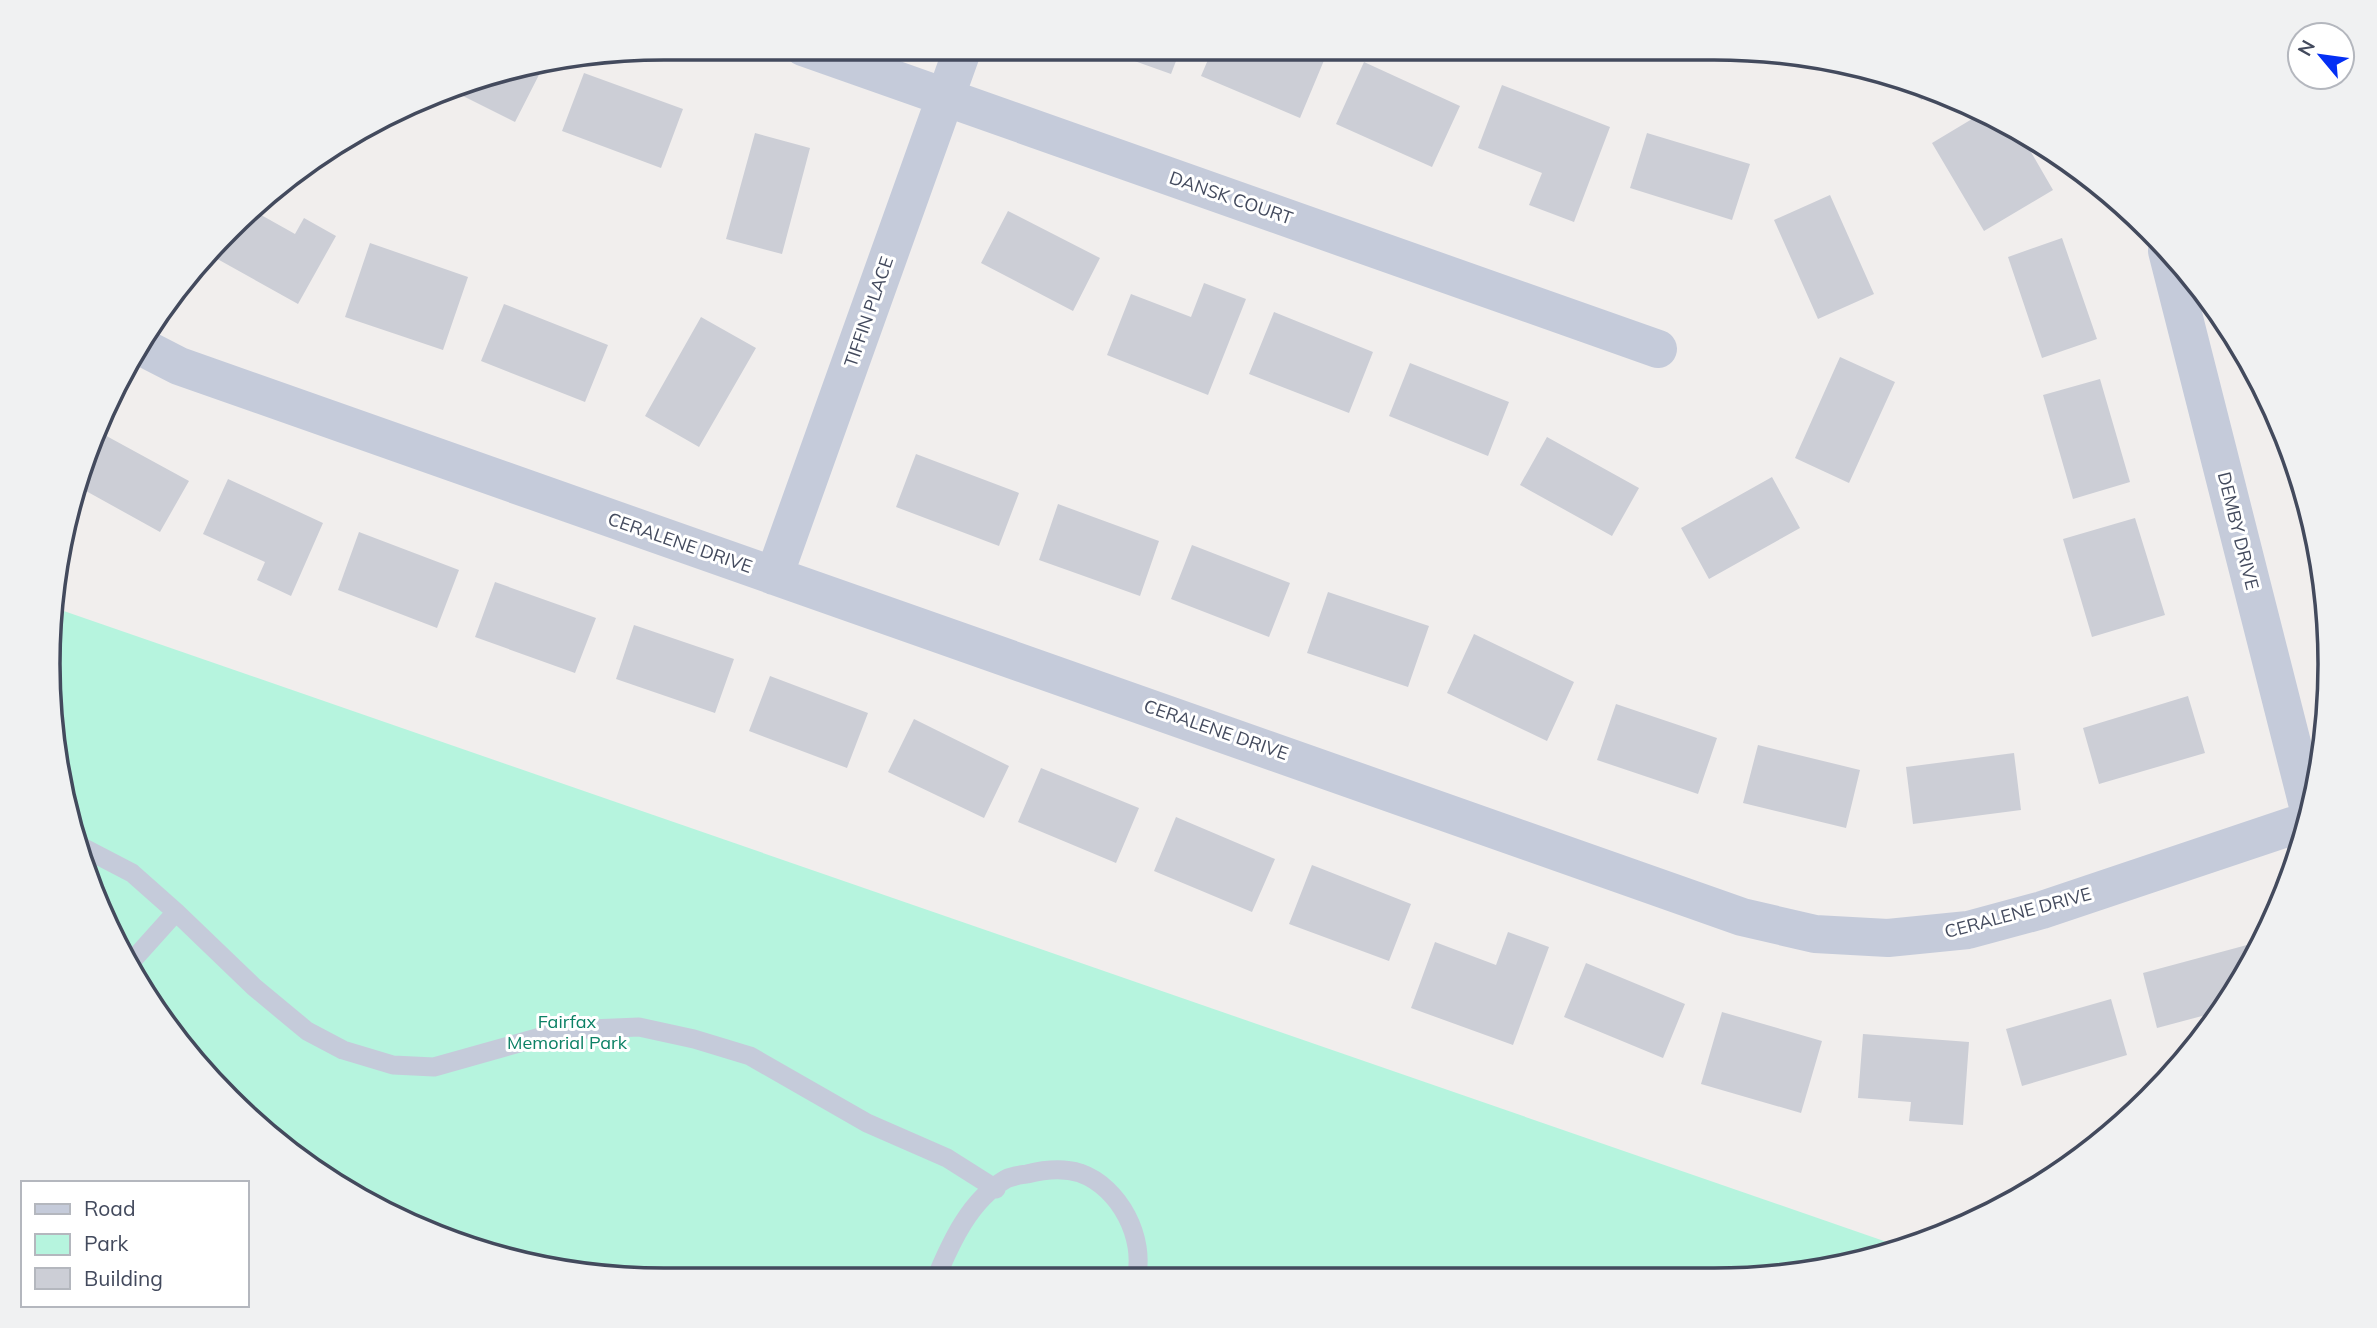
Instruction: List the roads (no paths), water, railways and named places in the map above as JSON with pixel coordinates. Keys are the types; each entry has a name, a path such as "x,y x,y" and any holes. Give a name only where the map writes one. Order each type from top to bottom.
{"street":[{"name":"DANSK COURT","path":"840,60 1658,349"},
{"name":"TIFFIN PLACE","path":"774,576 959,60"},
{"name":"DEMBY DRIVE","path":"2172,271 2304,790"},
{"name":"CERALENE DRIVE","path":"148,350 179,366 1742,917 1815,934 1888,939 1968,930 2042,910 2296,825"}],"lane":[{"path":"90,851 132,873 254,988 307,1031 343,1050 393,1065 434,1067 565,1030 650,1029 750,1056 867,1123 947,1158 996,1189"},
{"path":"135,957 176,912"},
{"path":"941,1268 970,1210 1007,1179 1043,1170 1080,1173 1108,1191 1135,1229 1139,1268"}],"park label":[{"name":"Fairfax Memorial Park","path":"567,1032"}]}
